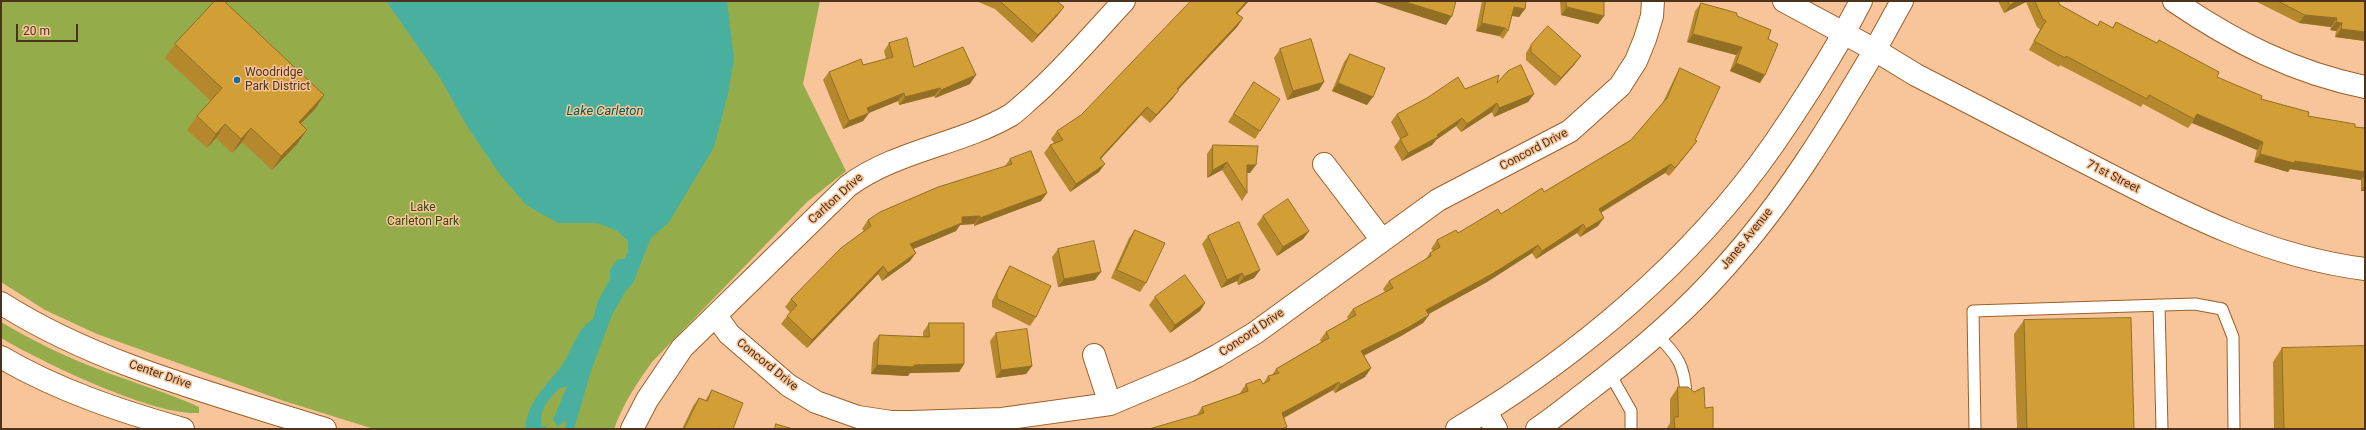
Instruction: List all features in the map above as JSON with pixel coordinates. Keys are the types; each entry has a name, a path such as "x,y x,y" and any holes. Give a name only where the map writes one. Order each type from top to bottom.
{"street":[{"name":"Carlton Drive","path":"632,429 647,400 682,348 848,186 867,171 890,161 955,139 1012,114 1047,84 1124,1"},
{"name":"Concord Drive","path":"716,316 729,334 788,385 816,402 858,417 891,422 1002,419 1110,404 1188,371 1217,356 1255,333 1438,200 1570,131 1620,86 1636,61 1652,16 1653,1"},
{"name":"71st Street","path":"1784,1 1875,50 1916,75 2178,211 2225,232 2301,258 2365,269"},
{"path":"1457,429 1491,420 1604,326 1666,269 1704,228 1772,146 1844,33 1861,1"},
{"name":"Janes Avenue","path":"1537,429 1610,374 1657,335 1724,268 1752,234 1812,155 1875,50 1902,1"},
{"path":"2174,1 2207,24 2269,57 2340,81 2365,87"},
{"path":"1324,164 1382,240"},
{"name":"Center Drive","path":"1,303 41,327 110,357 325,429"},
{"path":"1094,355 1110,404"},
{"path":"1,357 37,376 106,405 183,429"}],"lane":[{"path":"1975,429 1973,311 2195,304 2222,309 2233,337 2234,429"},
{"path":"2159,305 2162,429"},
{"path":"1657,335 1672,350 1680,363 1685,376 1686,396"},
{"path":"1610,374 1631,411 1631,429"}],"green space":[{"name":"Lake Carleton Park","path":"1,1 820,1 803,84 846,171 807,202 652,362 631,394 614,429 374,429 284,401 97,334 45,310 1,282"},
{"path":"1,322 47,347 79,361 199,407 199,413 179,412 154,406 98,386 1,338"}],"water":[{"name":"Lake Carleton","path":"386,1 727,1 734,59 728,94 714,147 669,222 651,238 633,283 625,292 612,315 591,371 574,429 564,429 566,426 565,420 558,427 553,420 567,386 560,388 545,405 541,420 542,426 546,426 546,429 526,429 526,420 538,395 562,365 579,334 587,323 593,319 598,301 610,279 610,270 617,260 624,259 628,253 628,241 616,230 597,223 558,223 526,205 498,172 467,126 440,78"}],"building":[{"name":"Woodridge Park District","path":"215,1 224,1 324,95 299,122 307,130 281,156 251,128 241,139 225,124 216,134 197,116 222,88 175,44"},
{"path":"1000,1 1057,1 1064,7 1038,35"},
{"path":"1191,1 1247,1 1236,13 1243,18 1177,89 1179,90 1156,115 1147,107 1100,158 1105,164 1076,184 1050,145 1063,140 1057,131 1081,115"},
{"path":"1403,1 1456,1 1452,16"},
{"path":"1486,1 1526,1 1525,9 1514,7 1508,31 1505,28 1482,23"},
{"path":"1566,1 1604,1 1604,16 1567,7"},
{"path":"2008,1 2017,1 2010,5"},
{"path":"2035,1 2058,1 2060,5 2098,26 2100,21 2113,28 2116,22 2157,43 2159,40 2219,72 2217,77 2262,96 2261,99 2309,112 2308,116 2355,124 2355,127 2365,128 2365,172 2295,161 2294,163 2260,154 2263,142 2197,114 2194,119 2149,95 2147,99 2066,56 2065,58 2034,41 2046,21 2043,19"},
{"path":"2278,1 2365,1 2365,32 2341,29 2342,23 2336,22 2337,18 2305,15"},
{"path":"1701,3 1737,13 1737,16 1771,30 1768,39 1778,44 1765,75 1736,63 1742,47 1693,34"},
{"path":"1548,26 1581,56 1561,78 1531,52 1531,45"},
{"path":"907,38 914,67 963,47 976,75 941,90 940,88 905,97 904,93 867,108 869,113 849,121 829,72 861,59 863,65 893,57 889,43"},
{"path":"1311,39 1324,82 1293,91 1280,49"},
{"path":"1350,54 1385,68 1373,97 1338,83"},
{"path":"1521,65 1534,94 1499,108 1497,103 1467,124 1462,118 1437,135 1438,137 1408,153 1400,139 1408,135 1397,114 1427,98 1458,77 1465,89 1499,75 1497,83 1508,71"},
{"path":"1680,68 1720,87 1695,140 1697,141 1675,168 1671,164 1599,209 1604,218 1586,229 1583,224 1542,251 1538,245 1492,274 1426,310 1429,315 1361,351 1371,368 1340,385 1339,382 1282,413 1287,427 1282,429 1149,429 1204,413 1202,407 1248,391 1246,384 1260,379 1263,384 1270,380 1268,376 1279,373 1276,369 1329,338 1326,332 1356,315 1353,309 1393,288 1389,281 1431,256 1430,253 1440,247 1437,240 1456,230 1458,233 1498,209 1501,214 1542,188 1544,192 1631,140 1667,98"},
{"path":"1254,82 1280,99 1260,131 1234,114"},
{"path":"1213,145 1258,146 1256,165 1247,165 1247,193 1227,162 1213,170"},
{"path":"1031,151 1047,193 980,218 980,216 962,217 962,223 910,244 916,253 888,273 883,266 812,340 787,316 797,305 791,299 841,248 871,226 868,220 880,212 938,187 1012,164 1010,159"},
{"path":"1288,199 1309,231 1283,247 1263,216"},
{"path":"1239,222 1260,270 1244,277 1242,273 1227,280 1208,236"},
{"path":"1135,230 1165,243 1146,283 1117,270"},
{"path":"1094,241 1101,272 1064,279 1058,249"},
{"path":"1010,266 1051,286 1036,317 997,299 997,293"},
{"path":"1185,275 1205,303 1175,325 1155,297"},
{"path":"2131,318 2134,429 2027,429 2024,320"},
{"path":"929,323 964,323 964,364 914,365 914,367 877,365 879,335 929,337"},
{"path":"1027,329 1032,366 1001,370 996,333"},
{"path":"2365,346 2365,429 2284,429 2282,348"},
{"path":"1678,387 1688,387 1694,392 1704,387 1705,408 1713,407 1713,429 1675,429 1674,417 1678,417"},
{"path":"712,390 743,403 733,429 684,429 699,398 707,401"},
{"path":"776,424 793,429 775,429"}],"place":[{"name":"Woodridge Park District","path":"237,80"}]}
